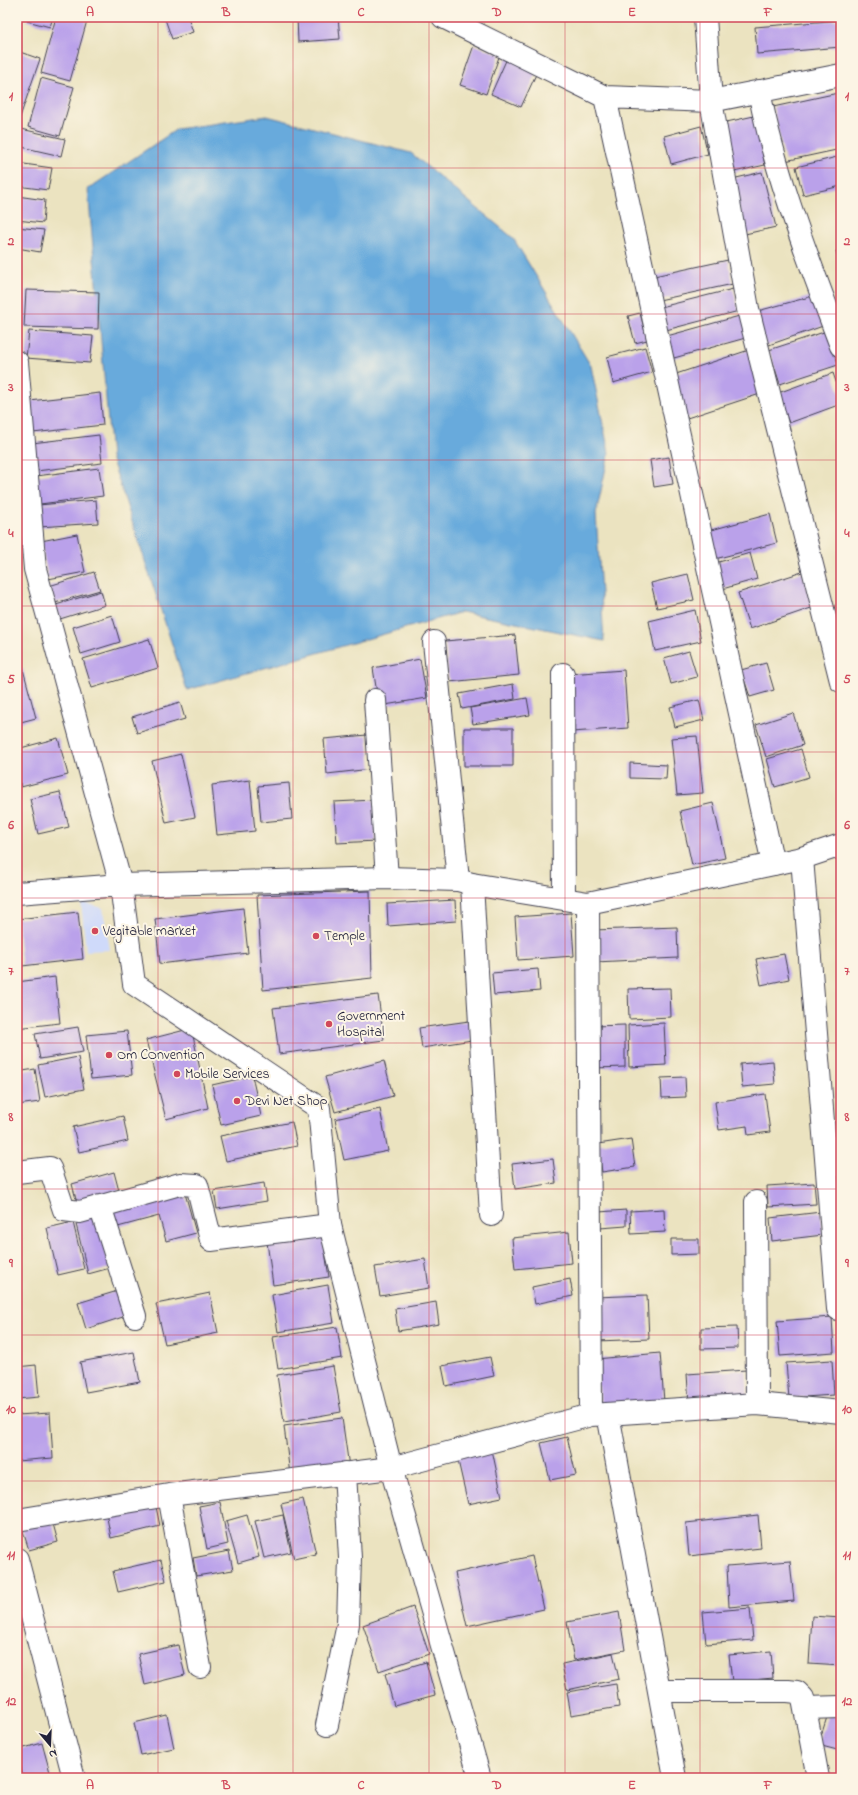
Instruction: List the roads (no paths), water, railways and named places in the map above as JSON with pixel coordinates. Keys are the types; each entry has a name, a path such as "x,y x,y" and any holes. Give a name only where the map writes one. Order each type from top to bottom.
{"street":[{"path":"443,17 605,97 711,101 841,75"},
{"path":"705,17 711,101 748,309 841,681"},
{"path":"759,91 764,116 779,169 806,252 841,346"},
{"path":"605,97 773,864"},
{"path":"17,362 35,569 121,885 134,984 319,1108 330,1225 391,1468 480,1778"},
{"path":"434,642 466,882 491,1215"},
{"path":"562,674 564,898"},
{"path":"375,700 387,878"},
{"path":"17,893 121,885 387,878 466,882 588,903 802,858 841,845"},
{"path":"802,858 835,1191 838,1309 841,1309"},
{"path":"588,903 599,1414 659,1691 675,1778"},
{"path":"17,1172 50,1168 64,1210 80,1212 180,1184 197,1185 211,1240 330,1225"},
{"path":"756,1202 757,1404"},
{"path":"100,1206 135,1316"},
{"path":"17,1520 169,1495 391,1468 599,1414 757,1404 841,1412"},
{"path":"327,1725 348,1624 350,1558 345,1473"},
{"path":"169,1495 200,1667"},
{"path":"17,1559 74,1778"},
{"path":"659,1691 796,1692 803,1698 806,1708 818,1778"},
{"path":"806,1708 841,1707"}],"water":[{"path":"267,116 411,153 513,238 591,366 609,453 596,514 604,641 462,612 187,690 111,457 88,189 177,129"}],"place":[{"name":"Vegitable market","path":"95,931"},
{"name":"Temple","path":"316,936"},
{"name":"Government Hospital","path":"329,1024"},
{"name":"Om COnvention","path":"109,1055"},
{"name":"Mobile Services","path":"177,1074"},
{"name":"Devi Net Shop","path":"237,1101"}]}
